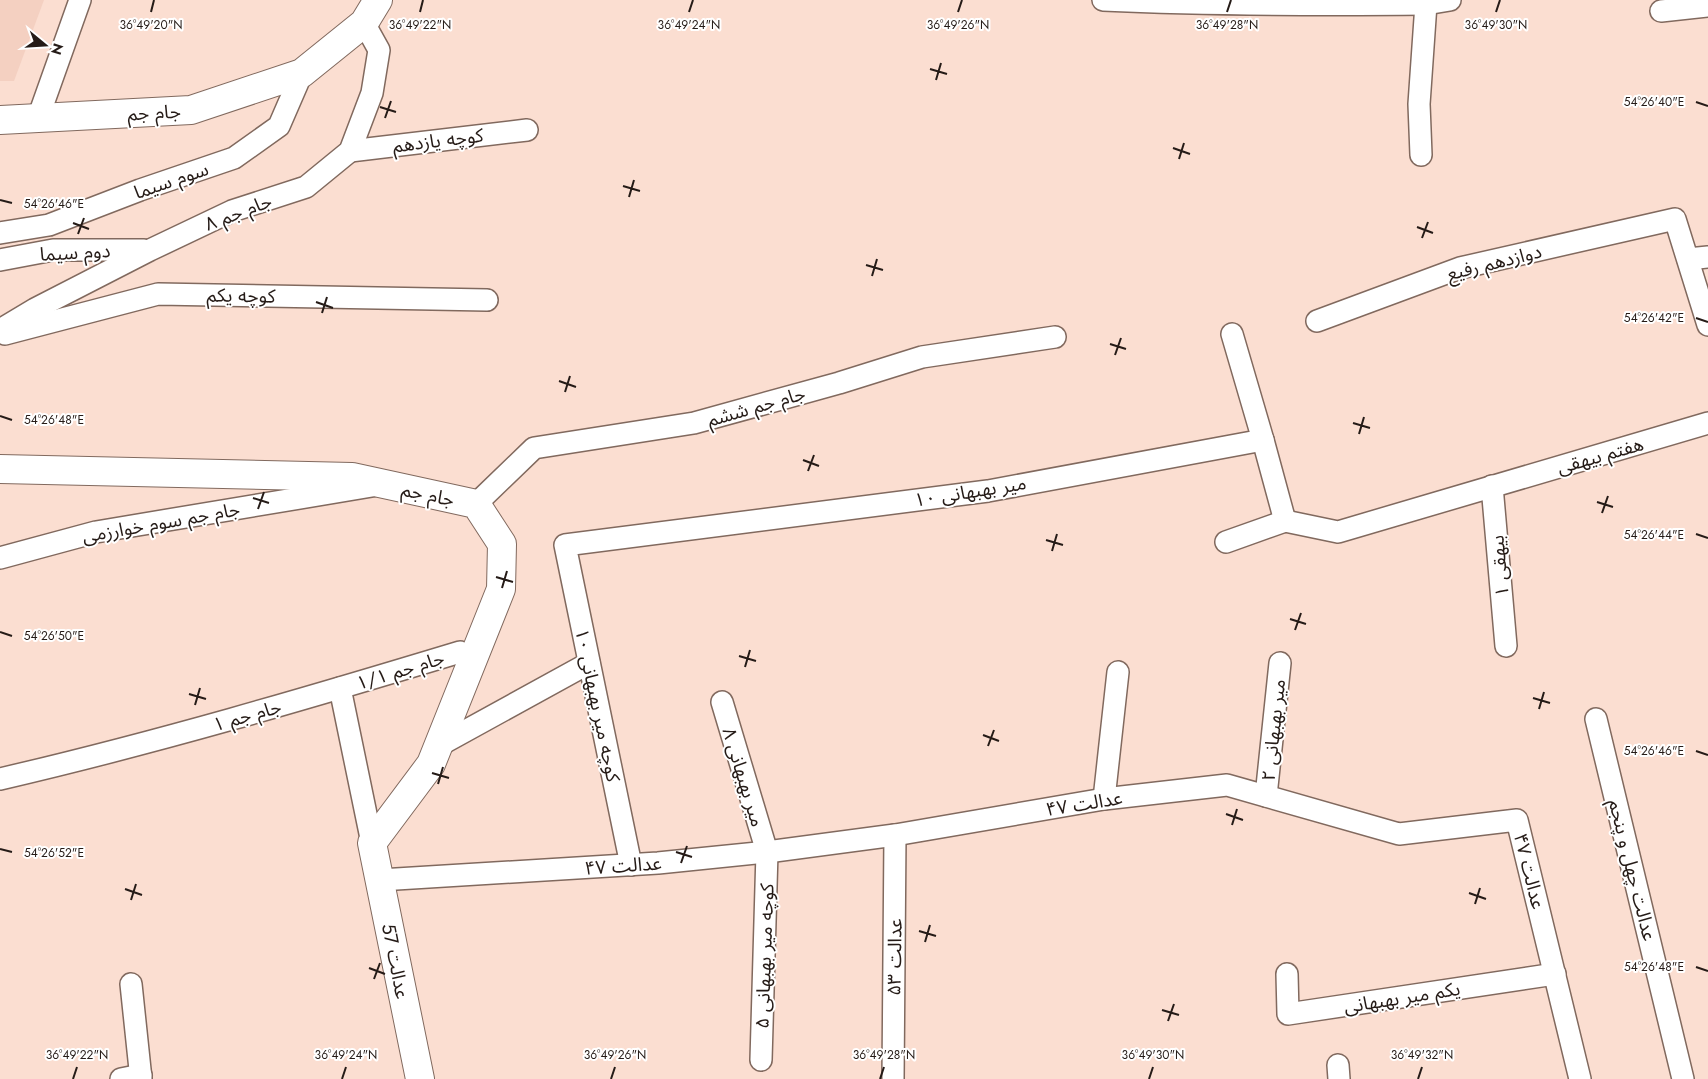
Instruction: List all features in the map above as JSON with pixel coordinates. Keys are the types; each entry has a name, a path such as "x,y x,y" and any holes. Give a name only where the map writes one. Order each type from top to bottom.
{"street":[{"path":"38,118 80,0"},
{"path":"302,73 364,23 378,0"},
{"path":"1103,0 1426,4 1450,0"},
{"path":"1421,155 1419,104 1426,4"},
{"path":"1661,11 1708,6"},
{"name":"۸ جام جم","path":"0,330 35,308 232,211 306,187 350,151 372,93 379,50 364,23"},
{"name":"جام جم","path":"0,120 191,110 302,73"},
{"name":"سوم سیما","path":"0,233 49,224 234,158 279,126 302,73"},
{"name":"کوچه یازدهم","path":"350,151 526,130"},
{"name":"دوازدهم رفیع","path":"1317,322 1460,268 1675,219 1698,258"},
{"name":"دوم سیما","path":"0,260 53,250 150,250"},
{"path":"1698,258 1708,324"},
{"name":"کوچه یکم","path":"0,335 158,294 488,300"},
{"path":"1226,542 1285,521 1232,334"},
{"name":"جام جم ششم","path":"476,504 534,448 694,423 839,383 922,357 1055,337"},
{"name":"هفتم بیهقی","path":"1285,521 1338,532 1708,423"},
{"name":"۱۰ میر بهبهانی","path":"565,545 988,490 1263,440"},
{"name":"جام جم","path":"0,469 352,477 476,504 502,544 502,589 431,764 372,843"},
{"name":"جام جم سوم خوارزمی","path":"0,558 96,532 383,484"},
{"name":"بیهقی ۱","path":"1492,486 1506,646"},
{"name":"کوچه میر بهبهانی ۱۰","path":"565,545 631,865"},
{"name":"۱/۱ جام جم","path":"340,688 460,652"},
{"path":"438,746 589,663"},
{"name":"۲ میر بهبهانی","path":"1266,796 1280,663"},
{"path":"1104,799 1118,672"},
{"path":"340,688 372,843"},
{"name":"۱ جام جم","path":"0,779 95,757 340,688"},
{"name":"۸ میر بهبهانی","path":"722,702 767,852"},
{"name":"عدالت چهل و پنجم","path":"1596,718 1683,1079"},
{"name":"عدالت ۴۷","path":"380,880 631,865 767,852 895,835 1104,799 1227,785 1399,834 1517,820 1580,1079"},
{"name":"عدالت ۵۳","path":"893,1079 895,835"},
{"name":"عدالت 57","path":"372,843 420,1079"},
{"name":"کوچه میر بهبهانی ۵","path":"761,1060 767,852"},
{"name":"یکم میر بهبهانی","path":"1288,974 1288,1014 1555,974"},
{"path":"131,984 134,1078"}],"shaded area":[{"path":"0,0 44,0 14,81 0,81"}]}
